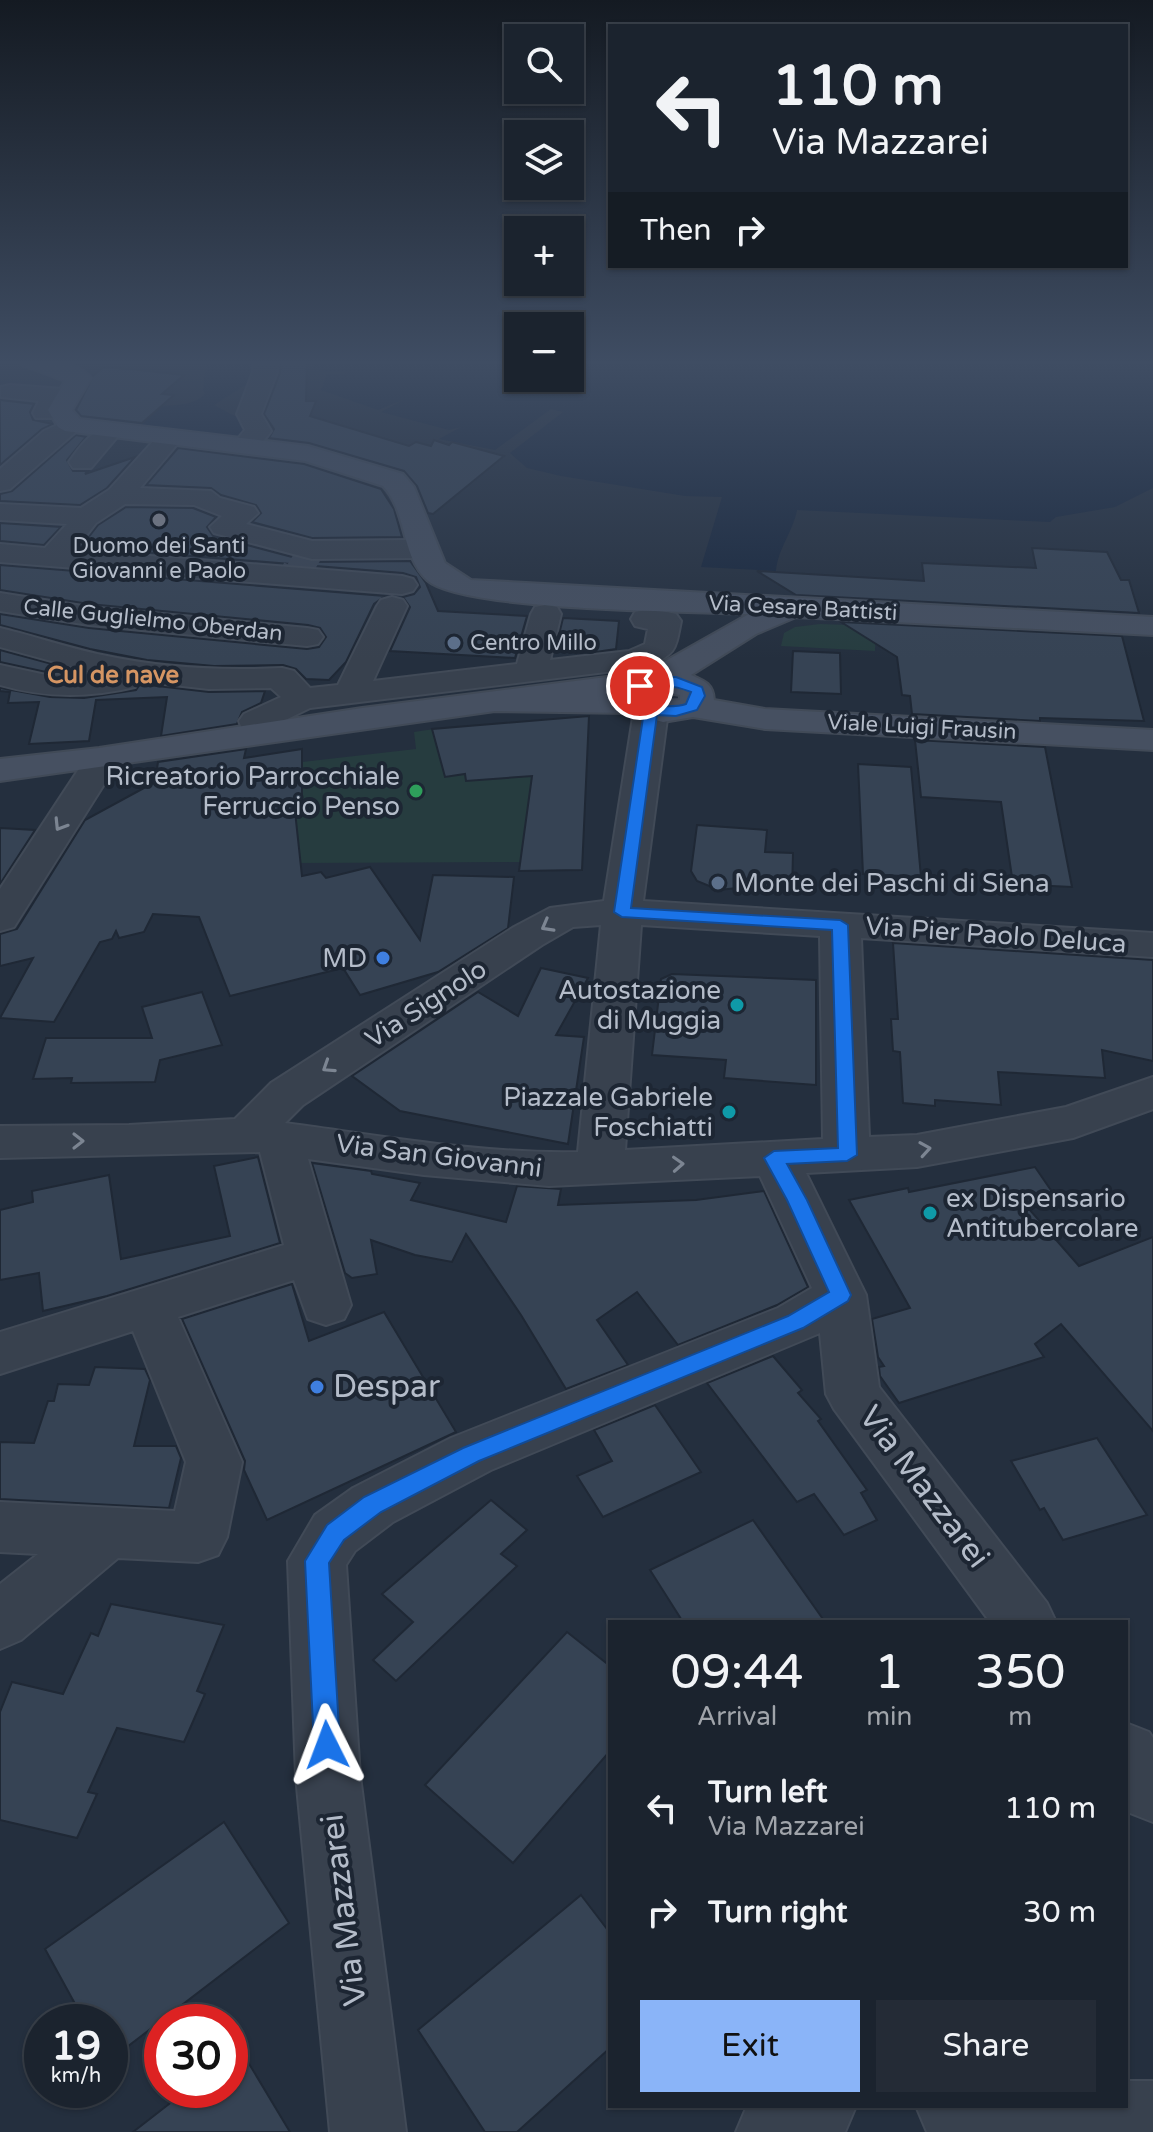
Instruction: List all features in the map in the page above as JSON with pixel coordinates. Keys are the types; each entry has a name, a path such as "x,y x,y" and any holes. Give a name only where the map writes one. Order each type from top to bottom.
{"main road":[{"name":"Via Cesare Battisti","path":"331,459 393,480 400,487 431,566 439,577 453,585 510,593 1153,626"},
{"path":"648,698 717,642 770,617 797,610 857,610"},
{"name":"Viale Luigi Frausin","path":"0,770 102,759 258,730 495,701 648,698 676,712 692,707 765,719 1153,740"}],"street":[{"path":"5,476 25,459"},
{"path":"52,557 86,528 150,459"},
{"path":"126,487 223,487 263,459"},
{"path":"223,487 244,513"},
{"path":"275,508 261,504 224,527 306,554"},
{"path":"0,512 86,528"},
{"path":"150,538 181,541"},
{"path":"0,553 52,557 306,554 413,549"},
{"path":"258,730 256,721 288,686 322,611 306,554"},
{"path":"322,611 397,595 351,693"},
{"name":"Calle Guglielmo Oberdan","path":"0,602 89,616 322,611"},
{"path":"0,637 146,676 351,693 539,643 636,660 660,649 665,621 646,619"},
{"path":"0,675 59,688 146,676"},
{"path":"648,698 622,912 600,1168 917,1151 1073,1122 1153,1092"},
{"path":"0,919 102,759"},
{"name":"Via Signolo","path":"263,1136 287,1094 528,936 564,916 622,912 840,925"},
{"path":"840,925 847,1155"},
{"name":"Via Pier Paolo Deluca","path":"840,925 1153,945"},
{"path":"263,1136 312,1255 326,1305"},
{"name":"Via San Giovanni","path":"0,1142 263,1136 424,1158 549,1169 600,1168"},
{"name":"Via Mazzarei","path":"774,1158 841,1295 853,1394 1024,1620"},
{"path":"0,1353 312,1255"},
{"name":"Via Mazzarei","path":"368,2132 328,1776 317,1561 335,1533 373,1505 471,1454 796,1322 841,1295"},
{"path":"0,1527 198,1537 214,1462 148,1306"},
{"path":"0,1621 106,1533"},
{"path":"1128,1757 1153,1790"},
{"path":"774,2132 778,2125 815,2108"},
{"path":"977,2108 1106,2119 1153,2118"}],"green space":[{"path":"820,624 876,626 875,651 781,646 784,633 795,627"},
{"name":"Ricreatorio Parrocchiale Ferruccio Penso","path":"434,729 445,776 465,774 466,781 532,776 520,862 300,863 279,804 302,801 302,762 416,749 414,732"}],"water":[{"path":"517,459 1153,459 1153,488 1115,507 1056,517 1050,522 797,510 776,571 701,567 722,497 685,496 527,468"}],"building":[{"path":"48,459 67,459 73,471 88,471 85,474 133,459 107,488 80,505 0,501 0,494 12,491"},
{"path":"168,459 269,459 304,464 381,489 394,509 402,537 312,538 252,522 261,513 256,505 221,495 211,488 146,485"},
{"path":"365,459 500,459 433,514 428,513 417,486 404,471"},
{"path":"126,507 193,508 216,517 207,527 213,536 311,562 410,561 426,583 438,611 527,616 515,658 390,651 410,607 403,597 414,594 420,587 416,577 403,573 81,547 98,525"},
{"path":"0,523 61,527 44,545 0,541"},
{"path":"1032,548 1107,552 1121,580 1129,580 1139,613 796,595 757,571 924,581 922,563 1036,568"},
{"path":"0,565 385,596 374,604 346,662 329,680 306,679 296,669 283,665 214,666 147,660 90,649 0,625 0,614 89,628 307,649 319,647 326,637 320,628 308,625 89,604 0,590"},
{"path":"563,618 619,621 616,649 589,653 555,651"},
{"path":"841,622 1122,636 1144,721 1040,718 1040,721 912,714 910,696 902,695 897,657"},
{"path":"0,650 78,671 46,672 0,662"},
{"path":"793,651 840,653 841,694 791,692"},
{"path":"140,684 209,692 265,691 261,703 242,712 237,724 161,736 167,697 96,700 89,741 29,744 39,702 8,703 10,692 0,691 0,688 50,697 84,698 136,690"},
{"path":"589,716 582,870 519,871 532,776 466,781 465,774 445,777 432,729"},
{"path":"915,740 1045,747 1072,887 1013,884 1001,802 921,797"},
{"path":"246,749 244,758 302,749 302,801 294,802 302,876 321,872 326,878 370,867 420,940 433,875 514,877 508,928 438,972 360,995 343,968 230,996 199,917 153,914 144,932 119,938 116,931 112,939 100,942 54,1022 0,1018 33,958 0,966 0,934 17,929 85,820 155,782 158,762"},
{"path":"858,764 911,767 921,877 863,874"},
{"path":"697,825 767,830 765,852 793,853 792,892 737,888 719,890 697,881 691,871"},
{"path":"0,828 35,830 0,884"},
{"path":"893,943 1153,960 1153,1061 1102,1050 1105,1078 998,1072 1001,1105 935,1100 935,1106 903,1103 900,1052 893,1051 891,1019 898,1019"},
{"path":"541,968 588,978 556,1035 584,1037 568,1144 400,1111 352,1076 478,992 518,1016"},
{"name":"Autostazione di Muggia","path":"672,974 816,980 816,1085 724,1078 726,1060 652,1055 661,979"},
{"path":"202,992 222,1045 160,1060 155,1082 71,1083 72,1078 33,1079 46,1038 152,1038 142,1007"},
{"path":"258,1157 280,1243 107,1296 43,1311 39,1273 0,1280 0,1210 33,1202 32,1191 109,1175 121,1259 230,1236 214,1166"},
{"path":"312,1163 371,1171 372,1174 420,1183 411,1200 506,1222 517,1186 561,1189 558,1205 696,1200 764,1191 808,1287 777,1305 678,1345 637,1292 597,1320 628,1365 566,1389 466,1234 452,1262 415,1255 371,1240 377,1274 352,1278 345,1273"},
{"path":"1035,1167 1059,1202 1028,1208 1079,1266 1153,1237 1153,1431 1061,1324 1035,1344 1044,1357 899,1403 880,1376 879,1367 884,1366 878,1357 872,1319 910,1308 849,1200 908,1188 909,1192"},
{"name":"Despar","path":"292,1284 309,1341 384,1312 456,1432 267,1520 244,1470 245,1461 182,1319"},
{"path":"773,1356 802,1390 798,1393 821,1419 818,1421 867,1490 861,1493 877,1520 844,1535 814,1494 797,1502 707,1383"},
{"path":"95,1367 145,1369 150,1380 134,1446 176,1446 181,1458 169,1508 0,1499 0,1442 34,1443 48,1401 54,1401 58,1384 89,1385"},
{"path":"655,1405 701,1472 603,1517 577,1476 612,1461 594,1430"},
{"path":"1097,1438 1147,1515 1063,1540 1044,1508 1040,1510 1011,1461"},
{"path":"491,1500 527,1530 501,1554 517,1566 396,1681 373,1660 413,1622 382,1594"},
{"path":"753,1520 824,1620 682,1620 650,1570"},
{"path":"111,1604 224,1625 197,1691 205,1694 184,1742 117,1728 88,1792 97,1794 77,1838 0,1820 0,1712 12,1682 63,1694 91,1633 98,1636"},
{"path":"567,1632 608,1664 608,1753 513,1863 425,1785"},
{"path":"224,1822 289,1923 183,2004 144,2004 144,2034 128,2046 128,2004 75,2004 45,1949"},
{"path":"581,1895 608,1930 608,2050 517,2132 485,2132 418,2030"},
{"path":"248,2062 290,2132 133,2132 164,2108 248,2108"}],"tunnel":[{"path":"298,572 309,554"},
{"path":"296,576 298,572"}],"place":[{"name":"Duomo dei Santi Giovanni e Paolo","path":"159,520"},
{"name":"Centro Millo","path":"454,643"},
{"name":"Ricreatorio Parrocchiale Ferruccio Penso","path":"416,791"},
{"name":"Monte dei Paschi di Siena","path":"718,883"},
{"name":"MD","path":"383,958"},
{"name":"Autostazione di Muggia","path":"737,1005"},
{"name":"Piazzale Gabriele Foschiatti","path":"729,1112"},
{"name":"ex Dispensario Antitubercolare","path":"930,1213"},
{"name":"Despar","path":"317,1387"}],"district":[{"name":"Cul de nave","path":"113,675"}],"route":[{"path":"327,1745 317,1561 335,1533 373,1505 471,1454 796,1322 841,1295 774,1158 847,1155 840,925 622,912 651,711 676,712 692,707 698,696 697,690 690,685 676,681 656,681 640,686"}]}
